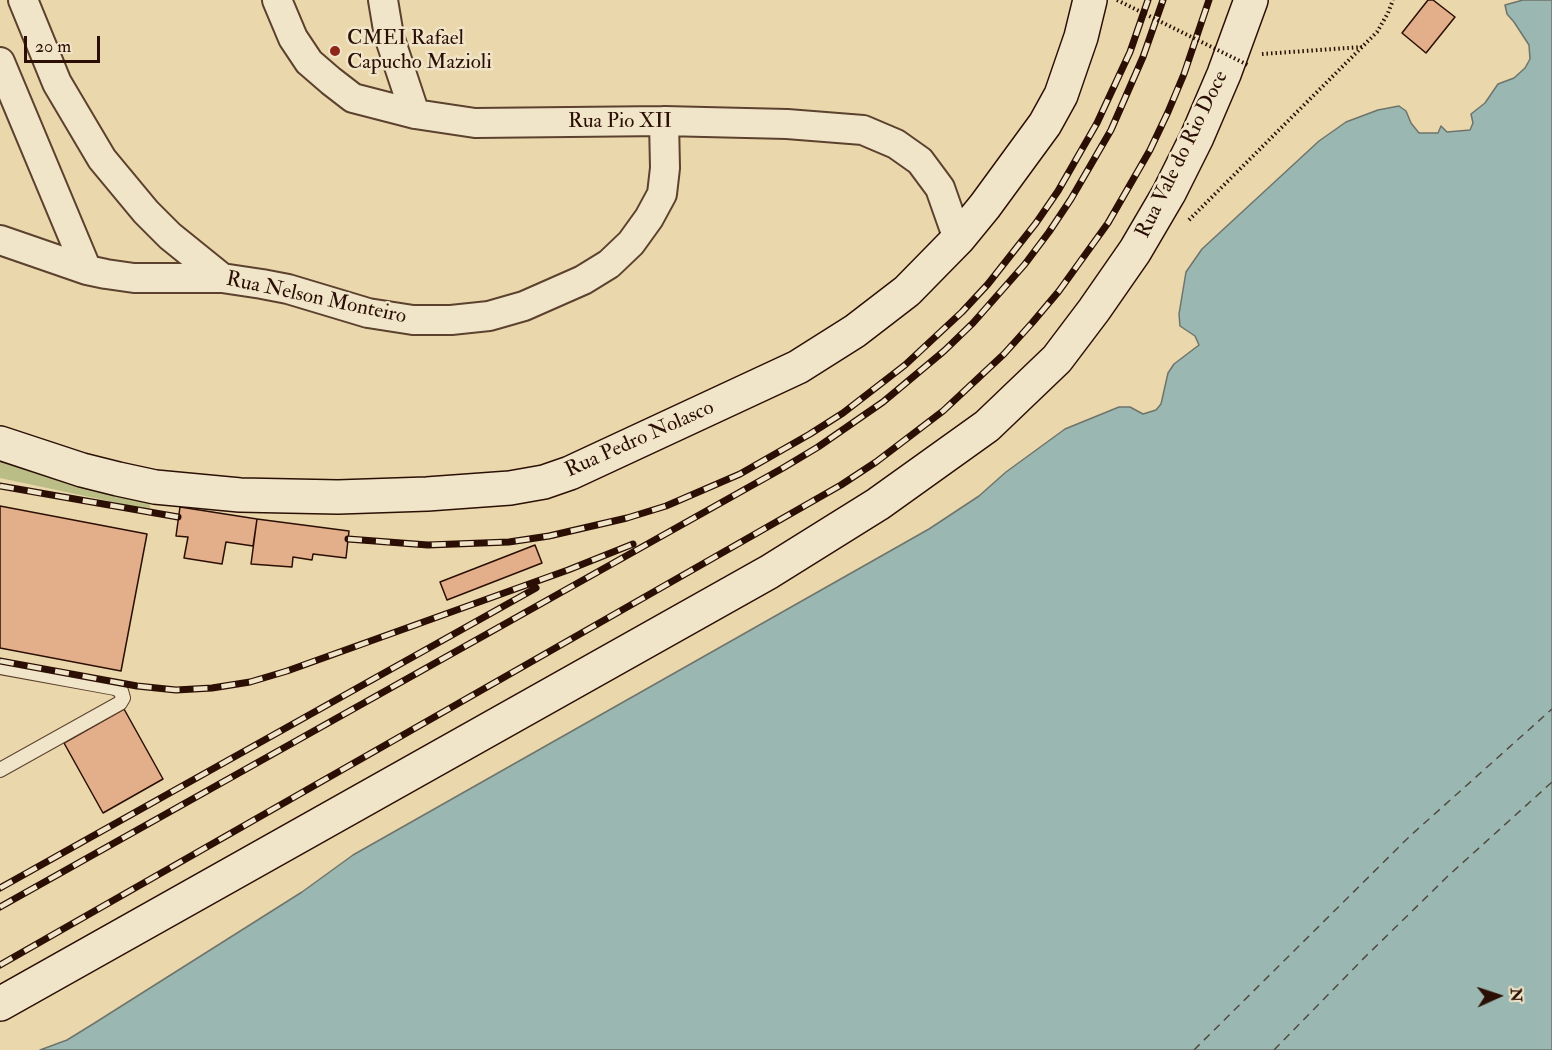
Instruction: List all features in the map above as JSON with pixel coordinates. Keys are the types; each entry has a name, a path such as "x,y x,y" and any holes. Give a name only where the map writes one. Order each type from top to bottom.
{"street":[{"path":"22,0 57,83 102,159 146,212 170,236 222,278"},
{"name":"Rua Pio XII","path":"277,0 293,38 309,62 331,81 353,98 415,114 475,123 663,121 787,124 863,130 896,144 920,161 940,188 958,239"},
{"path":"383,0 389,36 415,114"},
{"name":"Rua Pedro Nolasco","path":"0,443 82,470 118,479 155,487 200,492 338,497 463,492 510,489 570,472 798,367 884,310 919,279 958,239 1045,124 1061,94 1090,0"},
{"name":"Rua Vale do Rio Doce","path":"0,1004 806,549 878,504 971,438 1057,359 1134,251 1169,193 1197,136 1224,74 1251,0"},
{"path":"0,62 87,270"},
{"name":"Rua Nelson Monteiro","path":"0,240 87,270 134,278 222,278 288,289 368,313 413,320 451,320 489,316 524,306 583,279 609,264 631,243 649,218 662,194 665,168 663,121"}],"lane":[{"path":"0,666 115,688 122,691 123,698 120,703 0,770"}],"path":[{"path":"1117,0 1250,66"},
{"path":"1258,61 1262,54 1362,47"}],"green space":[{"path":"0,457 88,488 149,503 151,510 0,478"}],"water":[{"path":"1523,0 1552,0 1552,1050 40,1050 67,1040 93,1024 302,892 353,855 929,529 979,496 1006,472 1065,429 1119,407 1130,407 1143,414 1156,410 1161,404 1168,373 1174,364 1199,345 1195,336 1180,326 1179,314 1186,272 1202,249 1319,141 1346,122 1378,110 1399,106 1406,111 1411,123 1419,133 1438,133 1441,126 1447,132 1470,130 1473,123 1471,114 1485,103 1498,84 1514,78 1525,68 1530,59 1529,45 1507,14 1505,5"}],"building":[{"path":"1428,0 1433,0 1455,17 1426,53 1402,33"},
{"path":"0,506 147,534 121,671 0,648"},
{"path":"180,507 257,519 253,546 226,542 222,564 184,558 188,537 176,536"},
{"path":"257,519 349,531 346,558 313,554 312,560 293,557 292,567 251,564"},
{"path":"535,545 542,563 447,600 440,582"},
{"path":"124,709 163,779 103,813 64,743"}],"ferry route":[{"path":"1194,1050 1410,836 1552,709"},
{"path":"1274,1050 1448,876 1552,782"}],"railway":[{"path":"348,539 428,545 509,542 549,536 627,518 666,506 740,474 843,413 905,365 962,312 988,284 1036,223 1058,191 1097,123 1130,52 1148,0"},
{"path":"0,907 783,468 883,402 944,351 973,323 1025,264 1049,232 1111,130 1143,57 1163,0"},
{"path":"0,965 841,485 876,462 943,411 1004,354 1032,323 1059,291 1108,223 1150,150 1168,112 1184,74 1209,0"},
{"path":"0,486 178,517"},
{"path":"0,661 137,686 176,690 212,688 250,682 287,671 568,570 633,544"},
{"path":"0,888 536,588"}],"place":[{"name":"CMEI Rafael Capucho Mazioli","path":"335,51"}]}
